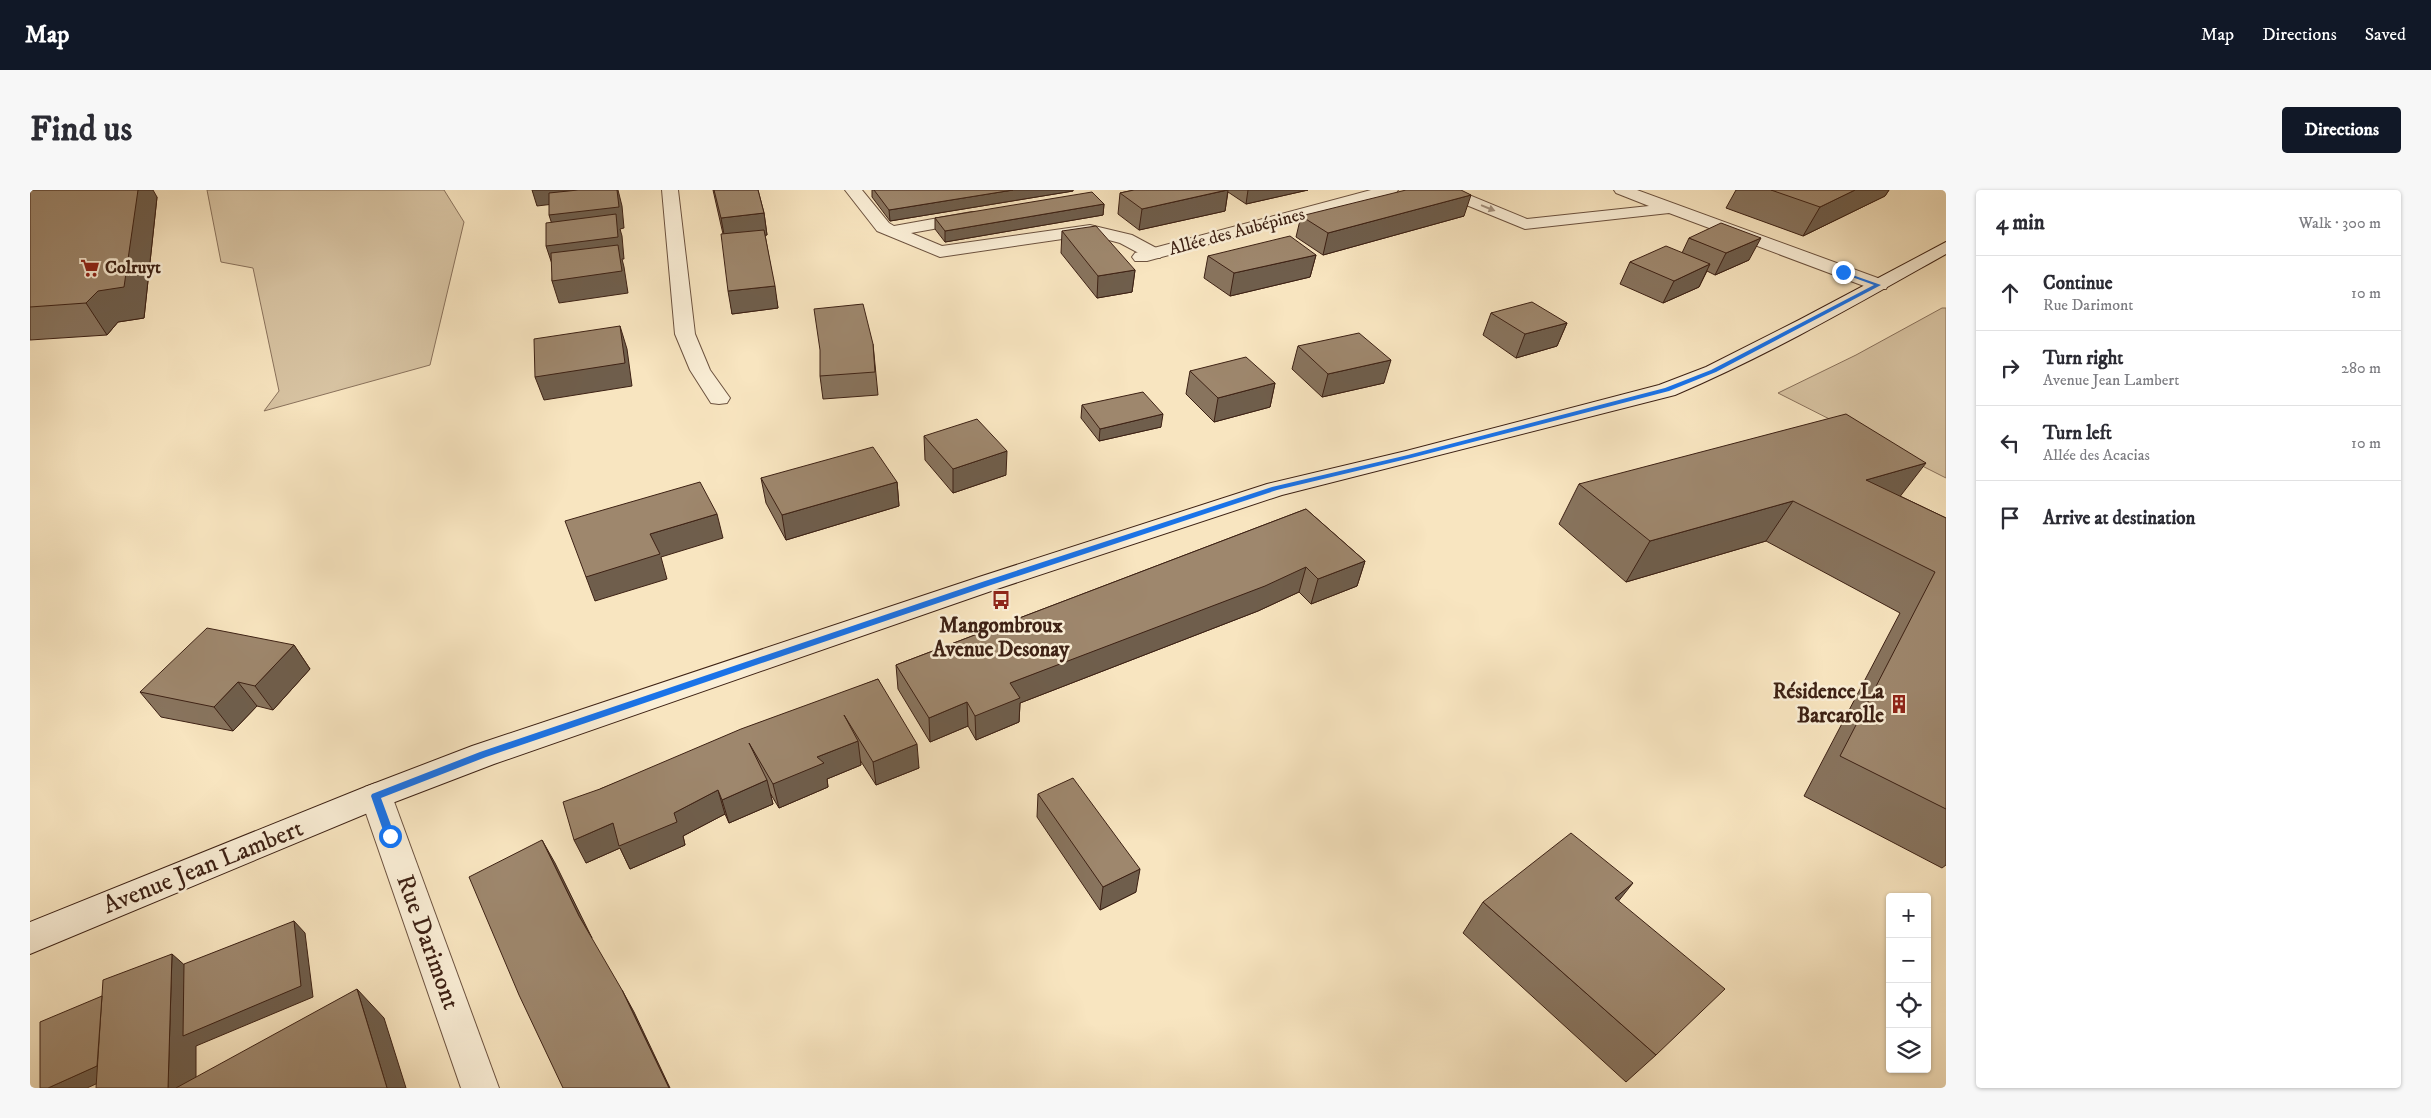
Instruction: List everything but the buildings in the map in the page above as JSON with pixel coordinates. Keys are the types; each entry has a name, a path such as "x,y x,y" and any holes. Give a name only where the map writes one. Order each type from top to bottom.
{"main road":[{"path":"670,190 685,334 700,370 719,398"},
{"name":"Allée des Aubépines","path":"893,231 940,252 1090,230 1126,239 1148,256 1390,190"},
{"path":"1443,190 1525,224 1670,209"},
{"path":"1622,190 1879,285"},
{"path":"860,193 883,227 893,231 990,214"},
{"name":"Avenue Jean Lambert","path":"30,918 376,796 502,748 1275,489 1409,457 1667,390 1713,371 1879,285 1946,247"},
{"name":"Avenue Jean Lambert","path":"30,938 376,796"},
{"name":"Rue Darimont","path":"376,796 480,1088"}],"shaded area":[{"path":"207,190 444,190 464,222 430,365 264,411 279,391 253,268 221,262"},
{"path":"1942,308 1946,308 1946,478 1778,393 1856,355"}],"place":[{"name":"Colruyt","path":"90,268"},
{"name":"Mangombroux Avenue Desonay","path":"1001,600"},
{"name":"Résidence La Barcarolle","path":"1899,704"}],"route":[{"path":"390,836 376,796 483,754 988,583 1275,489 1409,457 1667,390 1713,371 1879,285 1843,272"}]}
